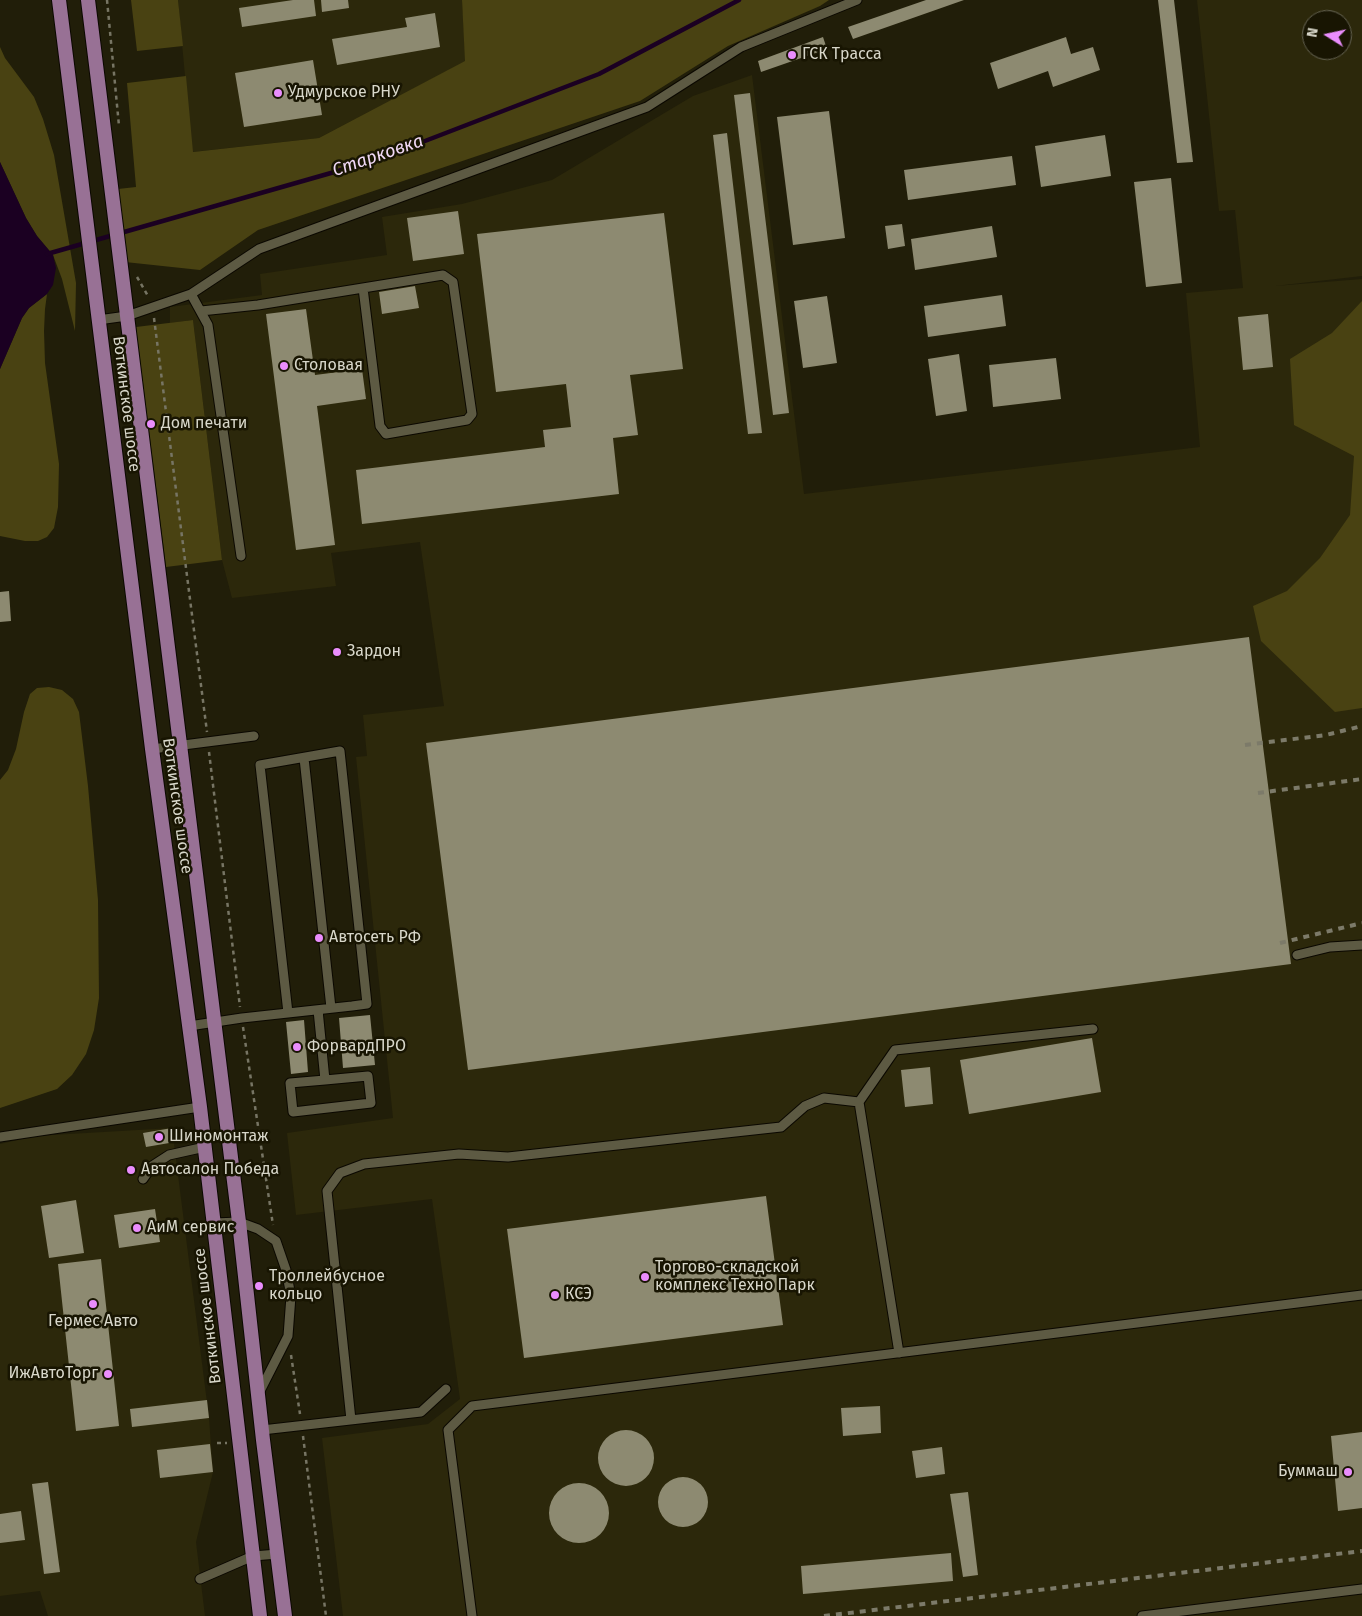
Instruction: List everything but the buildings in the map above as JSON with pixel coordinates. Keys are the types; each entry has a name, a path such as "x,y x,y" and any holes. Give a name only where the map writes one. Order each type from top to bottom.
{"main road":[{"name":"Воткинское шоссе","path":"59,0 152,750 205,1147 260,1616"},
{"name":"Воткинское шоссе","path":"88,0 215,1022 285,1616"}],"lane":[{"path":"98,320 127,316 191,294 259,249 647,107 741,47 857,0"},
{"path":"201,311 258,305 443,275 453,282 472,414 467,420 386,434 380,426 363,288"},
{"path":"191,294 208,325 241,556"},
{"path":"152,750 254,736"},
{"path":"189,1026 368,1004 340,752 260,765 288,1013"},
{"path":"304,758 331,1008"},
{"path":"1297,955 1330,948 1362,945"},
{"path":"318,1010 325,1080"},
{"path":"899,1353 860,1102 895,1050 1093,1029"},
{"path":"368,1076 372,1103 293,1112 290,1083 325,1080 368,1076"},
{"path":"351,1420 327,1191 340,1174 364,1164 459,1154 508,1158 781,1127 805,1106 824,1098 860,1102"},
{"path":"0,1137 200,1107"},
{"path":"143,1179 152,1166 169,1155 205,1147"},
{"path":"214,1223 239,1222 258,1229 276,1241 286,1270 291,1296 288,1336 259,1393"},
{"path":"472,1616 448,1430 472,1406 1362,1295"},
{"path":"262,1430 421,1412 446,1389"},
{"path":"200,1580 253,1556 278,1554"},
{"path":"1142,1616 1362,1588"}],"path":[{"path":"107,0 120,135"},
{"path":"137,277 153,307 242,1018 276,1241"},
{"path":"288,1336 302,1426 326,1616"}],"shaded area":[{"path":"131,0 178,0 183,46 137,51"},
{"path":"178,0 462,0 466,61 319,138 192,152"},
{"path":"462,0 829,0 820,6 728,46 640,101 258,230 200,270 125,262 118,189 136,187 127,83 186,76 193,152 319,138 465,61"},
{"name":"Буммаш","path":"1197,0 1362,0 1362,276 1275,286 1362,279 1362,1616 343,1616 322,1438 428,1424 460,1399 432,1199 296,1215 287,1133 393,1118 356,757 367,756 363,715 444,706 420,542 331,553 336,586 232,598 222,560 193,320 170,323 170,307 262,295 260,274 387,255 382,217 462,204 552,180 693,96 752,75 804,494 1200,447 1186,293 1243,288 1235,210 1219,211"},
{"path":"0,47 5,58 34,97 54,155 76,283 75,331 62,279 53,255 37,236 26,218 0,162"},
{"path":"0,162 26,218 37,236 53,255 56,268 53,285 47,294 29,308 22,318 0,369"},
{"path":"47,294 44,331 45,363 59,464 58,507 54,528 47,537 38,541 25,541 0,536 0,369 22,318 29,308"},
{"path":"1362,301 1362,708 1335,712 1261,641 1253,606 1287,591 1320,558 1350,515 1354,456 1294,425 1290,359 1332,333"},
{"path":"193,320 222,560 166,567 136,327"},
{"path":"49,687 62,690 73,699 79,712 88,786 98,900 99,998 94,1030 86,1054 72,1075 57,1089 0,1108 0,780 8,770 16,749 30,694 37,688"},
{"path":"172,1128 209,1418 213,1472 196,1542 205,1616 48,1616 40,1591 0,1596 0,1144 35,1136"}],"waterway":[{"name":"Старковка","path":"47,254 373,161 599,74 739,0"}],"railway":[{"path":"1245,745 1326,735 1362,726"},
{"path":"1258,793 1362,779"},
{"path":"1280,943 1362,923"},
{"path":"824,1616 1362,1551"}],"place":[{"name":"ГСК Трасса","path":"792,55"},
{"name":"Удмурское РНУ","path":"278,93"},
{"name":"Столовая","path":"284,366"},
{"name":"Дом печати","path":"151,424"},
{"name":"Зардон","path":"337,652"},
{"name":"Автосеть РФ","path":"319,938"},
{"name":"ФорвардПРО","path":"297,1047"},
{"name":"Шиномонтаж","path":"159,1137"},
{"name":"Автосалон Победа","path":"131,1170"},
{"name":"АиМ сервис","path":"137,1228"},
{"name":"Торгово-складской комплекс Техно Парк","path":"645,1277"},
{"name":"Троллейбусное кольцо","path":"259,1286"},
{"name":"КСЭ","path":"555,1295"},
{"name":"Гермес Авто","path":"93,1304"},
{"name":"ИжАвтоТорг","path":"108,1374"},
{"name":"Буммаш","path":"1348,1472"}]}
